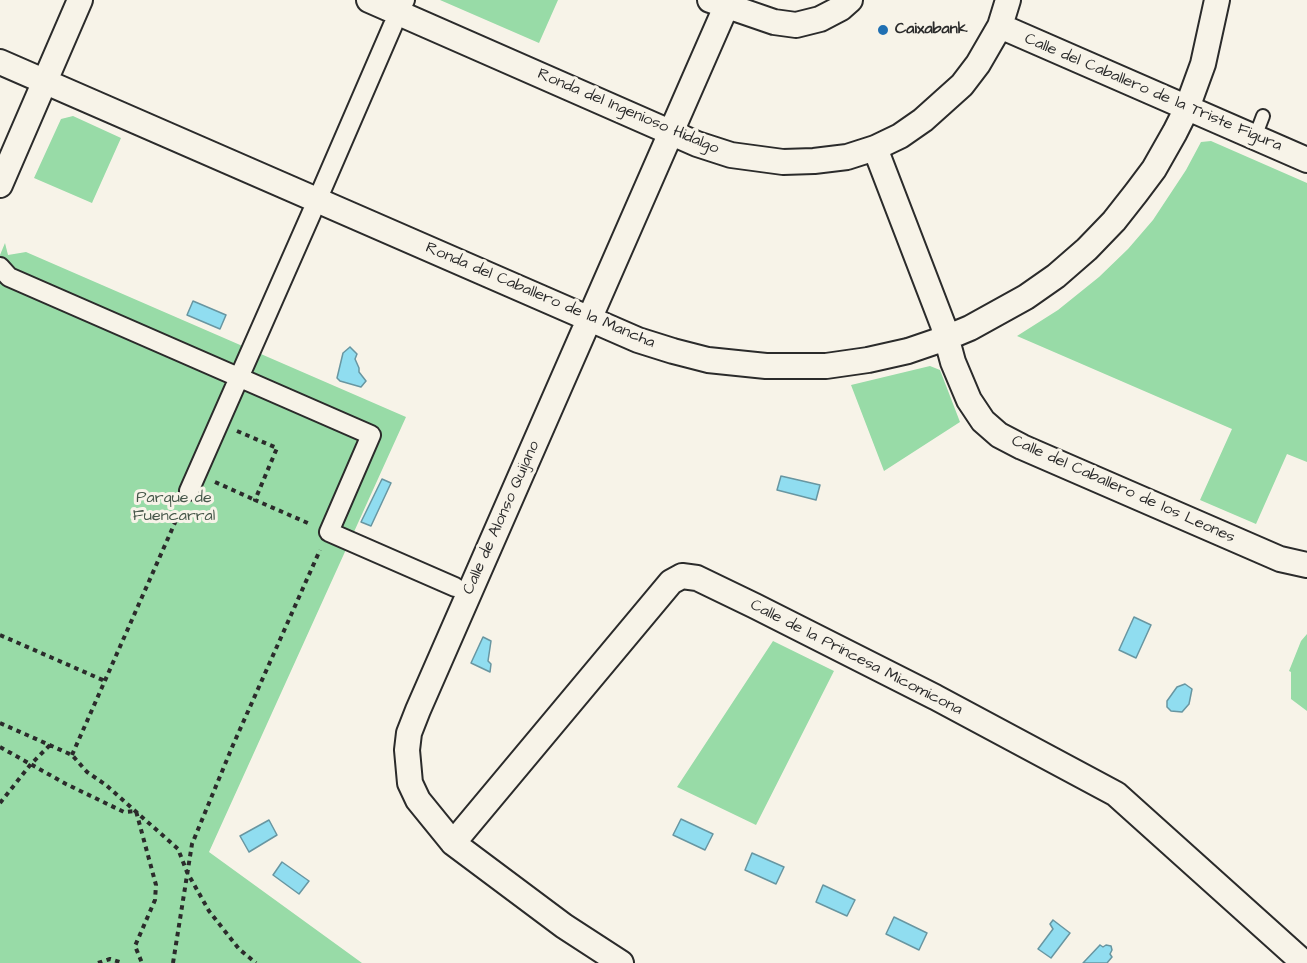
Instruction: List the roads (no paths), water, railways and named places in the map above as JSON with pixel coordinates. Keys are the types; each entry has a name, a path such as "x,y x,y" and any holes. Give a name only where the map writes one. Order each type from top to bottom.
{"street":[{"path":"0,185 80,0"},
{"name":"Ronda del Ingenioso Hidalgo","path":"369,0 672,132 731,155 783,162 847,157 875,148 900,136 923,120 956,91 978,64 1000,26 1008,0"},
{"path":"722,2 774,22 796,25 819,20 841,8 850,0"},
{"name":"Ronda del Caballero de la Mancha","path":"0,62 638,340 708,360 766,366 826,366 908,351 946,338 995,315 1026,297 1056,276 1087,249 1119,214 1154,169 1187,108 1203,64 1217,0"},
{"name":"Calle de Alonso Quijano","path":"621,963 564,926 453,843 418,800 410,783 407,758 409,733 672,132 722,2"},
{"path":"322,189 393,25"},
{"name":"Calle del Caballero de la Triste Figura","path":"1000,26 1187,108 1259,127 1307,159"},
{"name":"Calle del Caballero de los Leones","path":"875,148 943,325 949,350 969,400 983,421 999,435 1022,447 1280,559 1307,565"},
{"path":"189,491 312,212"},
{"path":"0,267 9,277 371,435 329,532 455,587"},
{"name":"Calle de la Princesa Micomicona","path":"453,843 671,582 682,576 697,578 936,697 1116,794 1304,963"}],"water":[{"path":"193,301 226,315 220,329 187,315"},
{"path":"350,347 357,354 355,359 359,372 366,381 361,387 337,378 343,353"},
{"path":"781,476 820,485 816,500 777,490"},
{"path":"382,479 391,483 371,526 361,522"},
{"path":"1134,617 1151,625 1136,658 1119,650"},
{"path":"483,637 491,641 488,661 491,664 490,672 471,663"},
{"path":"1185,684 1192,689 1189,704 1182,712 1171,711 1167,707 1167,701 1177,687"},
{"path":"681,819 713,834 705,850 673,835"},
{"path":"269,820 277,835 249,852 240,836"},
{"path":"752,853 784,867 776,884 745,870"},
{"path":"282,862 309,881 299,894 273,875"},
{"path":"823,885 855,900 847,916 816,902"},
{"path":"894,917 927,933 919,950 886,934"},
{"path":"1053,920 1070,933 1051,958 1038,949 1053,929 1050,924"},
{"path":"1100,945 1111,946 1112,957 1107,963 1083,963"}],"place":[{"name":"Caixabank","path":"883,30"}],"park label":[{"name":"Parque de Fuencarral","path":"174,508"}]}
